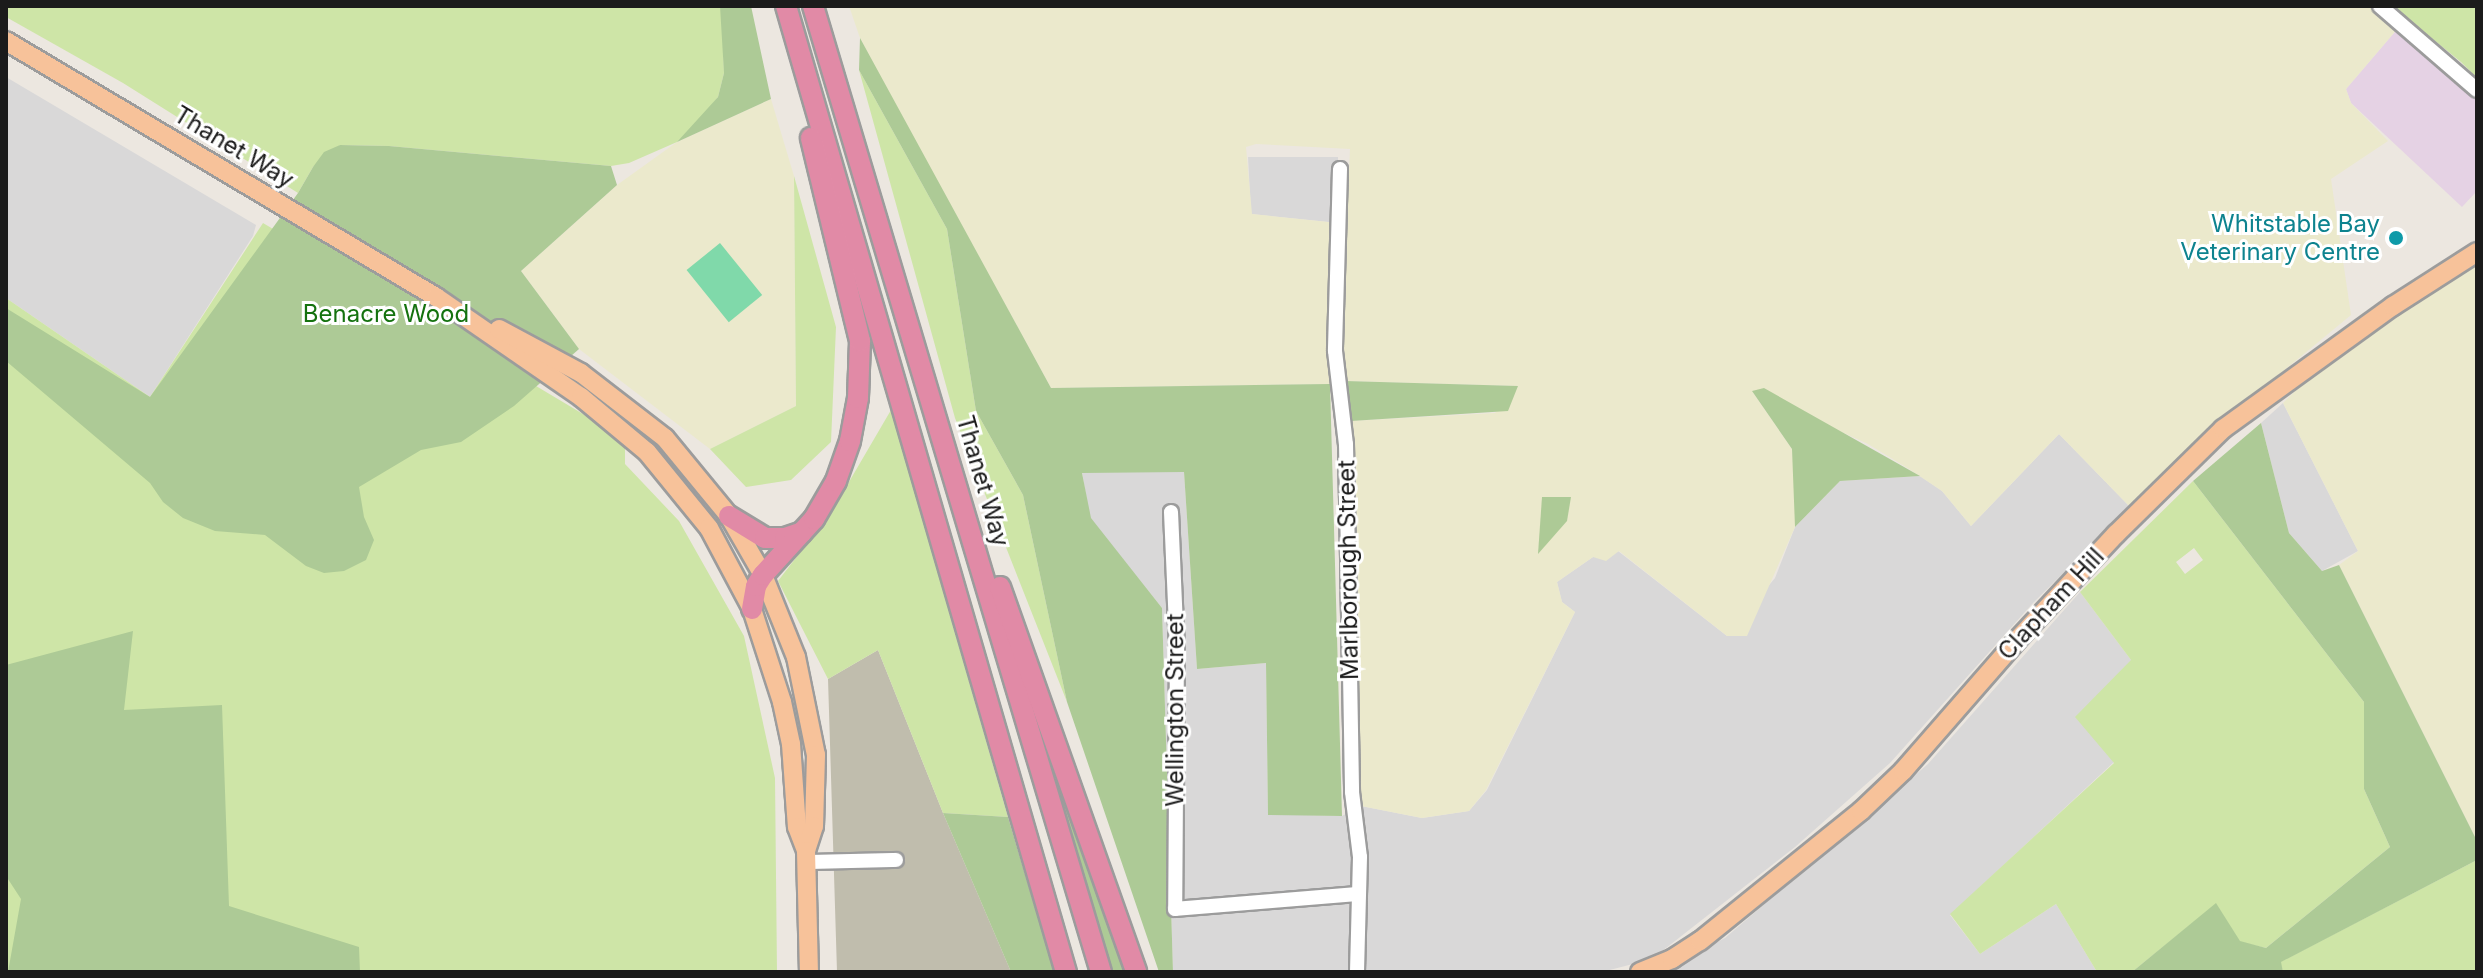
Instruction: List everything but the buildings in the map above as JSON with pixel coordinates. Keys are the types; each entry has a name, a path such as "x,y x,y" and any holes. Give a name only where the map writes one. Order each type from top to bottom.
{"highway":[{"name":"Thanet Way","path":"813,6 1101,972"},
{"path":"752,609 756,586 763,575 805,530 826,501 850,441 858,398 860,341 805,113 789,16"},
{"path":"789,16 1066,972"},
{"path":"947,449 1030,666 1136,972"},
{"path":"729,516 765,538 785,538 805,530"}],"main road":[{"name":"Thanet Way","path":"6,41 436,297 581,397 647,452 709,528 752,609 782,702 791,744 797,827 806,857 809,972"},
{"name":"Clapham Hill","path":"1646,971 1700,941 1861,811 1903,771 2018,639 2116,534 2223,429 2393,306 2477,252"},
{"name":"Thanet Way","path":"436,297 553,356 605,389 676,449 729,516 763,575 796,657 813,735 817,782 814,826 806,857"}],"street":[{"path":"2380,6 2477,90"},
{"name":"Marlborough Street","path":"1340,169 1335,351 1346,444 1352,792 1360,857 1356,894 1357,972"},
{"name":"Wellington Street","path":"1171,512 1177,648 1175,909 1356,894"},
{"path":"806,857 896,860"}],"shaded area":[{"path":"849,6 2373,6 2399,27 2346,89 2351,103 2388,141 2331,179 2351,315 2195,444 2130,507 2059,434 1971,526 1942,491 1909,469 1868,444 1752,391 1792,449 1796,494 1795,527 1747,636 1727,636 1619,551 1606,561 1593,557 1557,582 1562,602 1575,612 1486,790 1469,811 1422,818 1361,806 1351,421 1495,413 1518,386 1345,381 1343,310 1350,149 1256,144 1246,147 1252,214 1338,223 1328,302 1330,384 1051,388 860,38"},
{"path":"2399,27 2477,95 2477,191 2462,207 2351,103 2346,89"},
{"path":"6,77 256,225 253,236 150,397 6,298"},
{"path":"771,99 794,176 796,406 710,449 579,349 521,271 617,185 677,142"},
{"path":"1248,157 1338,157 1338,223 1251,214"},
{"path":"2477,257 2477,841 2339,565 2358,551 2283,403 2304,382 2371,330"},
{"path":"2283,403 2358,551 2322,571 2289,533 2261,423"},
{"path":"2059,434 2130,507 2033,603 1890,763 1795,847 1652,959 1602,972 1173,972 1162,608 1090,518 1082,472 1184,472 1197,669 1266,663 1268,814 1342,816 1361,806 1422,818 1469,811 1487,790 1575,612 1562,602 1557,582 1593,557 1618,551 1727,636 1775,578 1795,527 1840,481 1920,476 1942,491 1971,526"},
{"path":"2080,592 2131,660 2114,762 1950,915 1980,954 2056,904 2097,972 1658,972 1725,938 1928,764"},
{"path":"878,650 1011,972 837,972 828,679"}],"green space":[{"path":"6,6 722,6 724,73 718,97 698,123 677,142 629,163 611,166 389,146 340,145 313,167 298,193 123,83 6,17"},
{"path":"720,6 751,6 771,99 677,142 718,97 724,73"},
{"path":"2392,6 2477,6 2477,78 2461,62"},
{"path":"860,38 1051,388 1330,384 1342,816 1268,815 1266,663 1197,669 1184,472 1082,473 1091,518 1162,608 1173,972 1159,972 1067,702 1023,495 976,411 947,229 859,70"},
{"path":"859,70 947,229 976,411 1023,495 1067,702 955,418"},
{"name":"Benacre Wood","path":"340,145 389,146 611,166 617,185 521,271 579,349 514,406 461,442 421,450 359,487 364,517 374,540 366,560 344,571 324,573 306,566 265,535 215,531 183,518 163,502 150,483 6,361 6,308 150,397 298,193 324,152"},
{"path":"794,176 836,327 831,442 791,480 746,487 710,449 796,406"},
{"path":"263,223 593,420 625,447 625,464 679,521 744,636 775,778 777,972 6,972 6,298 150,397"},
{"path":"720,243 762,295 729,322 687,270"},
{"path":"1345,381 1518,386 1508,411 1351,421"},
{"path":"1764,388 1920,476 1840,481 1795,527 1792,449 1752,391"},
{"path":"891,410 1008,817 943,813 878,650 828,679 778,581 832,511"},
{"path":"2261,423 2289,533 2322,571 2339,565 2477,841 2477,860 2281,962 2283,972 2132,972 2216,903 2240,941 2266,948 2390,847 2364,789 2364,702 2193,481"},
{"path":"2193,481 2364,702 2364,789 2390,847 2266,948 2240,942 2216,904 2132,972 2097,972 2056,904 1980,954 1950,914 2114,763 2075,717 2131,660 2080,592","holes":["2194,548 2203,560 2185,574 2176,562"]},
{"path":"1542,497 1571,497 1567,521 1538,554"},
{"path":"133,631 124,710 222,705 229,906 359,947 360,972 8,972 21,899 6,876 6,665"},
{"path":"1017,651 1126,972 1111,972 1051,771 1048,772"},
{"path":"943,813 1008,817 1054,972 1011,972"},
{"path":"2477,860 2477,972 2283,972 2280,962"}],"place":[{"name":"Whitstable Bay Veterinary Centre","path":"2396,238"}]}
